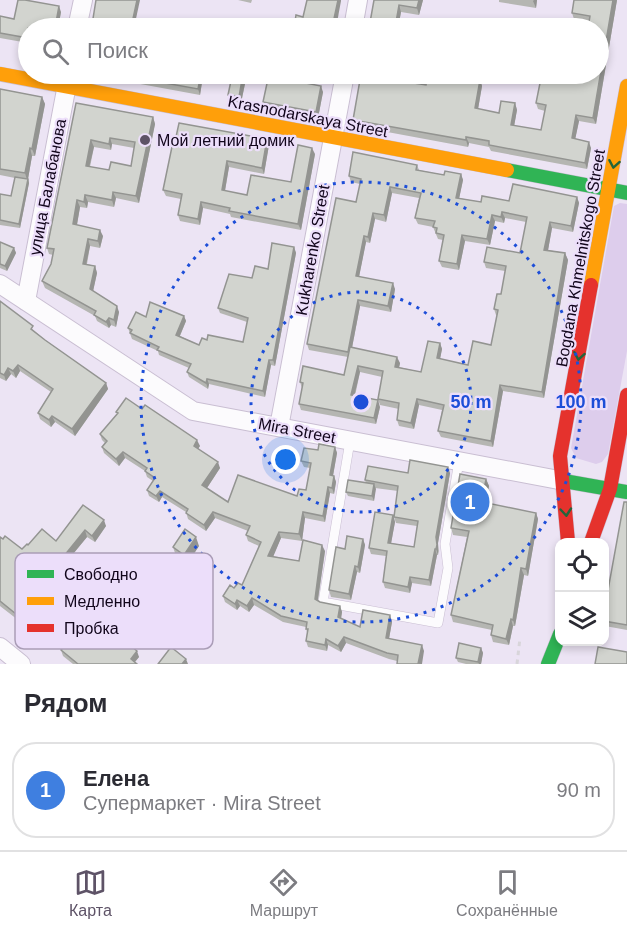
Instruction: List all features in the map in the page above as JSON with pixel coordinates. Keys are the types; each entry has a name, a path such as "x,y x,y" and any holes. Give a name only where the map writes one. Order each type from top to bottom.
{"street":[{"path":"79,18 83,0"},
{"path":"355,18 358,0"},
{"name":"Krasnodarskaya Street","path":"0,75 18,76"},
{"name":"улица Балабанова","path":"26,301 66,84"},
{"name":"Krasnodarskaya Street","path":"85,84 333,138 627,193"},
{"name":"Kukharenko Street","path":"279,427 343,84"},
{"name":"Bogdana Khmelnitskogo Street","path":"568,538 560,456 627,86"},
{"name":"Mira Street","path":"0,285 193,411 627,492"},
{"path":"593,538 610,489 627,395"},
{"path":"548,664 555,646"},
{"path":"0,647 21,664"}],"lane":[{"path":"350,441 323,602 438,623 448,568 445,544 459,461"}],"path":[{"path":"517,664 520,638"}],"shaded area":[{"path":"620,203 627,204 627,351 608,454 602,462 596,464 576,458 571,448 614,206"}],"building":[{"path":"18,0 59,6 57,18 18,18 18,36 0,33 0,16 14,19"},
{"path":"96,0 137,0 133,18 93,18"},
{"path":"307,0 338,0 334,18 296,18 296,15 303,17"},
{"path":"374,0 419,0 417,8 399,5 397,18 371,18"},
{"path":"574,0 613,0 609,24 609,18 590,18 590,16 572,13"},
{"path":"170,84 199,84 198,89"},
{"path":"230,84 241,84 239,97 228,95"},
{"path":"267,84 321,86 316,112 263,102"},
{"path":"359,84 479,84 475,108 499,113 501,101 515,103 511,125 541,130 546,105 536,103 540,84 599,84 593,118 576,115 572,138 589,142 585,163 489,145 489,141 466,137 466,140 353,120"},
{"path":"0,89 42,97 25,173 0,169"},
{"path":"76,103 153,117 136,196 113,192 112,200 85,195 84,202 77,200 73,224 100,230 98,241 88,239 83,264 95,266 90,289 117,306 114,320 109,318 106,322 94,315 96,311 42,281 51,264 54,249 47,248","holes":["110,138 135,142 131,166 111,162 109,170 86,166 91,140 109,144"]},
{"path":"179,123 267,139 262,168 227,161 222,190 247,195 251,175 291,182 298,145 312,148 298,224 229,211 230,208 201,202 198,219 178,215 182,194 163,190"},
{"path":"353,152 417,165 416,170 444,175 445,171 461,174 456,198 481,202 482,196 509,201 513,184 577,197 571,226 550,222 544,250 565,253 542,392 500,385 491,441 438,431 444,405 417,399 411,423 397,420 399,403 378,399 383,371 358,366 351,395 378,400 374,418 299,404 303,366 344,375 350,347 397,357 395,367 421,372 428,341 440,343 437,358 468,365 473,341 491,345 498,310 494,309 497,294 501,294 506,266 484,262 487,247 520,253 527,217 502,212 501,217 492,215 487,239 462,235 457,264 439,261 444,235 436,233 437,228 433,227 435,221 415,218 421,193 390,187 384,215 373,213 368,237 364,236 356,276 393,283 388,306 358,300 348,352 307,344 336,198 356,202 361,179 349,176"},
{"path":"15,177 28,179 19,224 0,220 0,194 11,196"},
{"path":"0,242 14,248 5,266 0,264"},
{"path":"272,243 294,247 273,360 269,360 263,391 207,379 206,383 187,372 191,364 157,350 159,347 130,333 132,330 128,328 136,312 146,317 150,302 184,316 176,335 199,345 202,338 207,340 208,335 243,342 248,318 218,308 229,274 252,278 255,266 268,269"},
{"path":"0,301 33,326 31,329 45,340 106,383 72,429 52,416 49,420 38,413 53,389 18,365 13,371 8,368 4,375 0,373"},
{"path":"126,398 142,409 145,405 197,440 194,446 218,462 202,485 228,502 238,475 297,496 299,489 306,490 311,463 301,461 304,448 318,450 319,444 335,447 330,475 334,476 332,488 328,487 323,516 303,512 299,534 279,532 268,556 299,561 303,540 322,545 315,599 340,606 338,617 360,627 363,610 390,615 386,638 422,645 418,664 397,664 398,655 344,637 338,646 326,639 325,645 306,641 307,622 281,616 252,598 247,606 237,600 235,604 223,596 230,585 234,588 238,583 242,585 261,542 246,535 250,526 213,512 204,525 186,513 188,509 160,491 156,496 147,490 155,478 145,471 147,468 123,452 116,459 102,447 107,441 100,434 118,413 116,412"},
{"path":"410,460 448,467 436,537 437,545 429,580 410,577 408,587 383,582 387,551 369,548 375,512 393,515 388,543 414,547 418,521 394,517 398,486 365,480 368,466 408,473"},
{"path":"460,474 486,479 482,502 536,513 526,569 521,568 513,620 511,619 506,639 491,635 493,625 451,615 469,531 451,528"},
{"path":"348,480 374,484 372,496 346,492"},
{"path":"624,502 627,502 627,625 609,622 609,584"},
{"path":"83,505 104,520 92,536 85,530 66,553 15,553 15,613 0,601 0,537 3,539 5,536 22,549 42,529 56,541"},
{"path":"185,529 196,537 185,553 173,547"},
{"path":"347,536 363,539 358,567 355,566 349,594 329,590 336,547 345,549"},
{"path":"459,643 481,648 478,662 456,658"},
{"path":"598,647 627,652 627,664 595,664"},
{"path":"135,649 137,651 131,659 137,664 78,664 61,650"},
{"path":"169,649 174,649 186,659 182,664 158,664"}],"traffic: fast":[{"path":"507,170 627,193"},
{"path":"564,481 627,492"},
{"path":"548,664 555,646"}],"traffic: slow":[{"path":"0,74 18,77"},
{"path":"53,84 507,170"},
{"path":"591,285 627,86"}],"traffic: jam":[{"path":"568,538 560,456 591,285"},
{"path":"592,538 610,489 627,395"}],"place":[{"name":"Мой летний домик","path":"145,140"},
{"name":"Елена","path":"470,502"}]}
